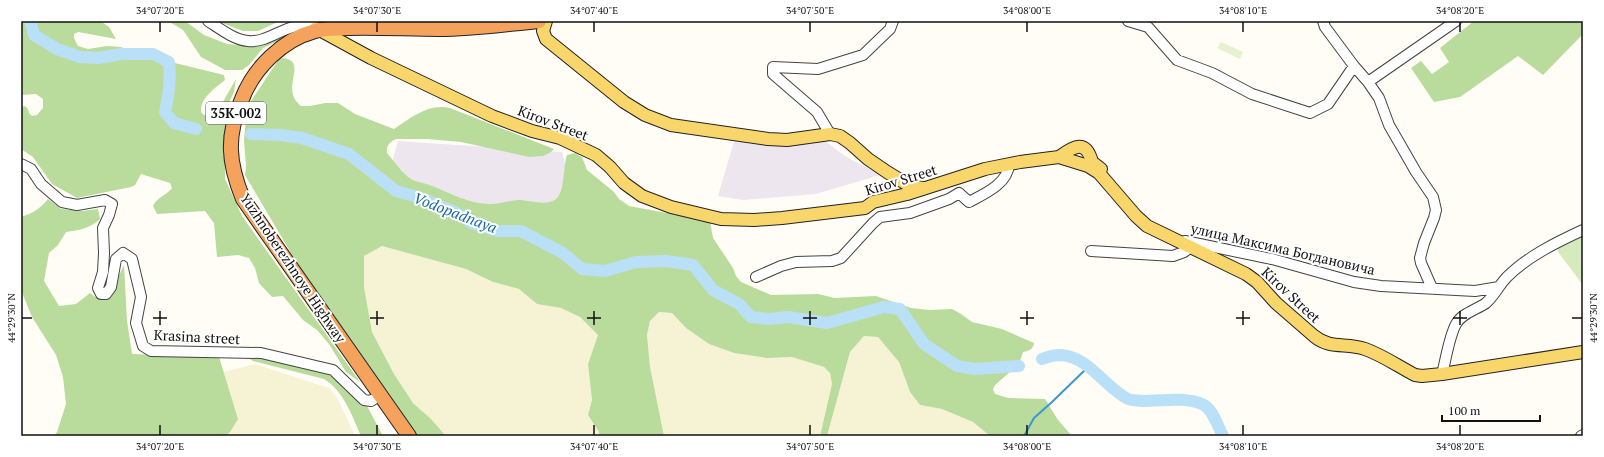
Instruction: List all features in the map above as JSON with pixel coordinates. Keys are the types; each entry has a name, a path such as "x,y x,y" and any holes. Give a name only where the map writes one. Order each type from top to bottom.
{"highway":[{"name":"Yuzhnoberezhnoye Highway","path":"408,436 377,398 242,203 232,179 227,154 228,129 236,104 256,67 274,50 300,31 316,28 370,24 467,25 500,21"},
{"name":"Yuzhnoberezhnoye Highway","path":"401,436 243,199 234,178 231,155 230,139 235,116 246,89 260,67 292,41 316,28 366,27 461,29 539,21"}],"main road":[{"path":"546,21 543,31 546,39 624,102 645,115 671,125 768,140 786,140 830,134 840,136 868,159 910,186 926,188"},
{"name":"Kirov Street","path":"316,28 371,58 492,116 532,131 560,138 596,155 610,167 624,183 642,196 670,207 721,219 754,220 865,208 873,202 926,188 985,168 1059,157 1070,149 1078,146 1087,150 1090,154 1090,164 1101,169 1148,223 1246,274 1257,282 1276,303 1320,341 1330,345 1364,348 1415,374 1422,376 1583,352"}],"street":[{"name":"Kirov Street","path":"208,21 237,38 247,42 259,40 293,27 306,26 316,28"},
{"path":"830,134 817,112 773,74 773,67 818,69 862,55 886,34 893,21"},
{"path":"1128,21 1148,27 1177,60 1212,73 1252,94 1310,113 1328,104 1354,66"},
{"path":"1323,21 1325,27 1379,98 1389,125 1416,172 1433,197 1436,210 1420,258 1432,288"},
{"path":"1368,82 1456,21"},
{"name":"Krasina street","path":"21,164 31,169 41,184 62,202 77,206 105,200 112,204 103,228 104,253 102,272 98,288 101,294 106,294 111,288 116,259 123,253 132,259 141,297 136,323 144,346 147,349 151,351 261,354 333,370 364,400 371,401 377,398"},
{"path":"756,277 780,266 796,262 832,261 841,258 880,217 914,212 949,200 959,193 969,202 994,188 1005,177 1009,169 1009,164"},
{"path":"873,202 897,192 899,188 898,184 887,172"},
{"path":"1442,374 1456,324 1460,318 1485,303 1496,292 1508,276 1544,249 1583,230"},
{"path":"1091,251 1174,256 1184,252 1186,244"},
{"name":"улица Максима Богдановича","path":"1186,244 1272,259 1354,282 1380,286 1475,291 1499,287"}],"shaded area":[{"path":"735,138 825,141 845,156 880,175 816,194 743,200 718,196"},
{"path":"398,141 562,152 578,212 457,205 390,169"},
{"path":"382,246 466,269 493,282 519,289 537,304 561,308 580,317 598,335 588,364 592,400 588,415 599,432 599,436 446,436 431,419 413,403 394,374 372,332 364,287 364,255"},
{"path":"659,312 672,313 686,328 709,344 734,353 767,358 792,357 824,367 830,373 832,384 820,436 664,436 650,367 647,335 650,321"},
{"path":"864,336 878,337 899,362 910,392 920,405 942,409 973,422 990,436 827,436 850,352"},
{"path":"255,364 329,388 338,399 355,436 226,436 230,432 223,372"}],"green space":[{"path":"21,21 102,22 109,27 116,39 78,32 74,34 74,38 78,46 88,49 107,46 121,47 138,54 224,75 225,80 209,94 203,102 201,112 204,115 209,115 220,107 236,79 234,92 226,109 225,179 242,216 360,382 346,372 329,344 317,330 303,320 283,296 272,297 259,283 255,268 249,258 238,255 217,257 214,223 205,211 157,214 153,206 157,200 172,188 170,183 141,174 135,185 131,187 77,198 52,184 33,157 21,149 21,107 25,106 32,116 37,115 43,108 43,99 36,94 21,95"},
{"path":"168,21 185,21 204,35 227,44 250,46 289,32 288,36 263,48 249,65 242,70 225,70 201,57 183,30"},
{"path":"217,21 280,21 258,31 243,31"},
{"path":"1474,21 1583,21 1583,34 1543,75 1518,56 1460,97 1434,102 1411,68 1421,61 1432,74 1449,62 1440,48"},
{"path":"1221,42 1243,52 1240,59 1217,48"},
{"path":"283,58 291,60 294,65 292,91 295,99 301,106 338,103 355,114 394,129 420,112 434,108 450,108 554,149 543,156 529,157 461,142 427,139 396,139 392,141 387,148 387,153 404,173 416,181 474,202 494,204 521,200 549,202 556,199 561,191 567,155 575,153 582,157 587,170 629,206 710,221 713,238 733,268 736,276 741,282 771,295 818,294 835,298 876,296 911,308 930,310 952,309 972,322 1002,329 1034,343 1031,349 1023,352 1019,364 995,385 993,389 995,394 1008,398 1045,399 1058,420 1072,436 990,436 973,422 942,409 920,405 910,392 899,362 878,337 864,336 850,352 827,436 820,436 832,384 830,373 824,367 792,357 767,358 734,353 709,344 686,328 672,313 659,312 650,321 647,335 650,367 664,436 599,436 599,432 588,415 592,400 588,364 598,335 580,317 561,308 537,304 519,289 493,282 466,269 382,246 364,256 364,287 372,332 394,374 413,403 431,419 446,436 414,436 311,287 245,175 246,166 244,140 247,107 279,59"},
{"path":"48,199 61,209 82,211 98,209 100,219 89,227 66,232 58,245 49,253 44,281 59,306 76,304 90,293 95,297 109,296 124,265 127,321 132,354 219,357 238,419 226,436 54,436 57,432 66,404 63,377 56,355 32,317 21,290 21,217 36,210"},
{"path":"1583,232 1583,285 1558,252 1558,244"},
{"path":"252,355 331,374 367,406 383,436 361,436 347,404 337,390 324,379 253,361 250,359"}],"waterway":[{"name":"Vodopadnaya","path":"30,21 34,35 57,49 80,57 98,58 121,54 153,54 169,62 170,75 168,100 165,112 174,123 196,129"},
{"name":"Vodopadnaya","path":"251,134 280,135 302,138 349,154 396,191 418,197 457,213 472,223 498,231 521,231 563,253 582,269 605,271 636,262 666,261 693,265 713,290 739,304 751,317 769,319 788,317 827,323 884,307 900,309 924,344 957,366 975,369 1019,366"},
{"name":"Vodopadnaya","path":"1042,359 1060,355 1079,361 1088,366 1119,394 1130,400 1182,400 1197,402 1207,407 1213,415 1223,436"},
{"path":"1024,436 1034,418 1088,367"}]}
